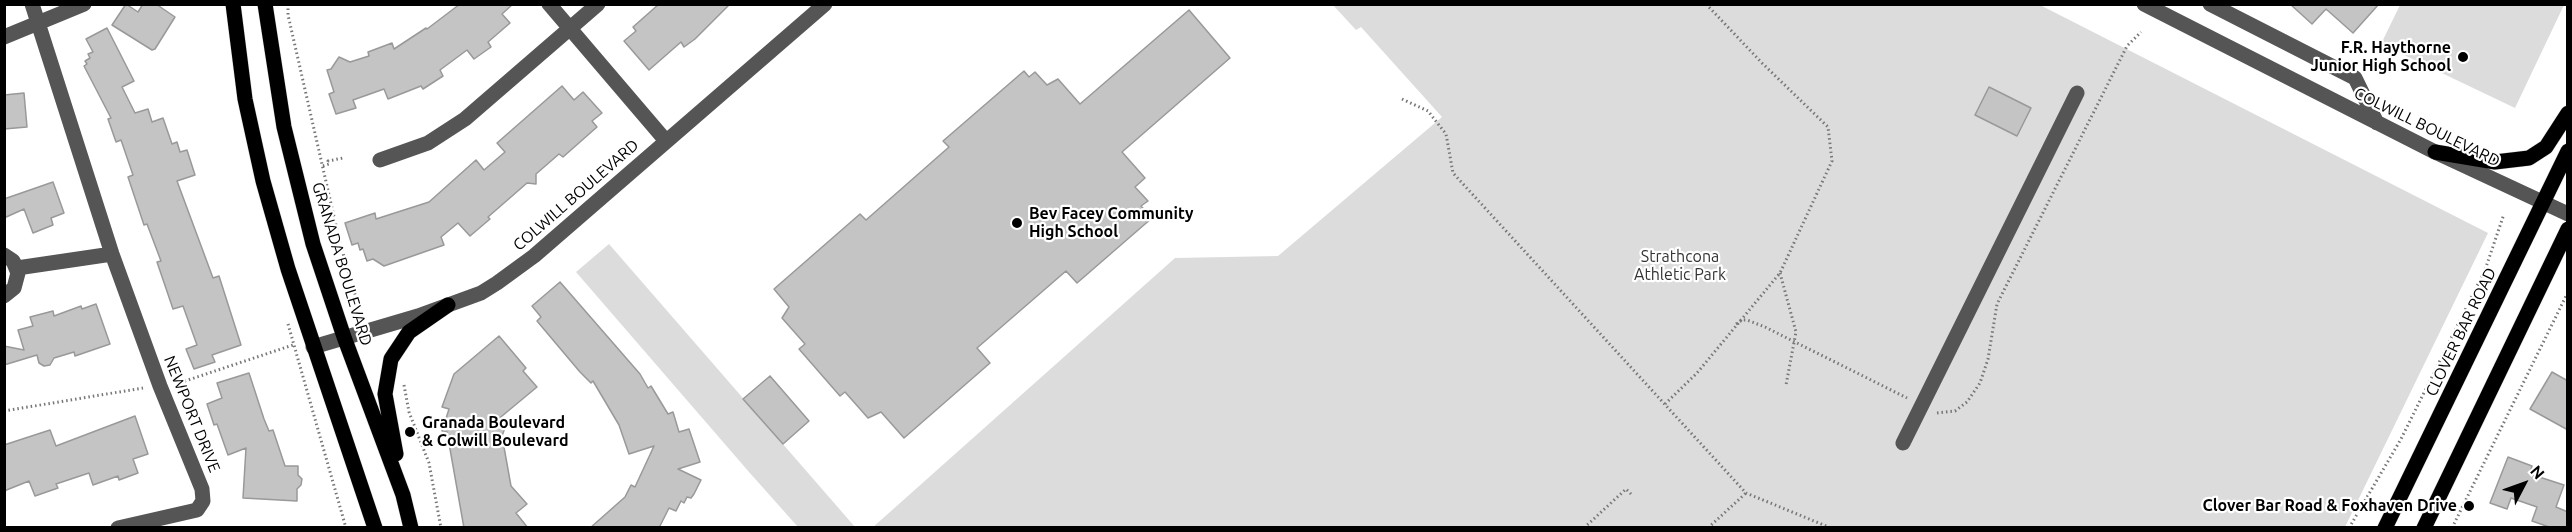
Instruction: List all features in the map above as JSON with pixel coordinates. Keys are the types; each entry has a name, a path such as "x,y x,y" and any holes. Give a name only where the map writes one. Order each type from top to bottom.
{"main road":[{"path":"232,4 245,99 263,181 313,347 345,433 375,528"},
{"name":"GRANADA BOULEVARD","path":"265,4 284,127 314,244 344,337 403,495 411,528"},
{"path":"2434,152 2495,162 2529,158 2546,147 2568,113"},
{"name":"CLOVER BAR ROAD","path":"2385,528 2494,306 2541,202 2568,151"},
{"path":"2424,528 2568,229"},
{"path":"403,495 385,394 391,359 409,332 448,305"}],"street":[{"name":"NEWPORT DRIVE","path":"32,4 112,254 160,386 202,489 203,501 197,510 118,528"},
{"path":"4,37 84,4"},
{"path":"549,4 666,141"},
{"path":"380,160 428,143 465,118 598,4"},
{"name":"COLWILL BOULEVARD","path":"313,347 481,293 534,256 825,4"},
{"name":"COLWILL BOULEVARD","path":"2144,4 2434,152 2568,214"},
{"path":"2210,4 2355,78 2377,123"},
{"path":"1903,443 2077,93"},
{"path":"17,268 112,254"},
{"path":"4,255 13,261 17,268 17,281 14,288 4,296"}],"path":[{"path":"288,4 288,15 340,243 357,301"},
{"path":"1665,404 1697,373 1780,273 1832,161 1828,127 1706,4"},
{"path":"1736,324 1747,320 1938,414 1955,411 1967,402 1980,383 1988,359 1997,304 2127,46 2141,32"},
{"path":"1402,99 1428,111 1446,134 1453,173 1746,493 1831,528"},
{"path":"323,166 329,164 328,161 343,158"},
{"path":"2349,528 2401,439 2475,291 2497,240 2500,221 2504,214"},
{"path":"1780,273 1796,332 1786,385"},
{"path":"2452,528 2568,292"},
{"path":"288,324 346,528"},
{"path":"176,384 293,345"},
{"path":"404,382 408,412 429,463 437,496 441,528"},
{"path":"4,411 16,411 143,388"},
{"path":"1584,528 1626,489 1630,494"},
{"path":"1708,528 1746,493"}],"green space":[{"path":"2400,4 2564,5 2515,108 2381,44"},
{"name":"Strathcona Athletic Park","path":"1333,5 2040,5 2488,233 2345,527 872,528 1175,258 1278,256 1442,117 1361,27 1356,30"},
{"path":"609,244 855,527 798,527 749,472 576,272"}],"building":[{"path":"126,4 138,12 143,4 156,4 175,17 155,49 152,50 112,25"},
{"path":"460,4 513,4 502,14 510,23 488,42 491,47 474,59 467,50 440,70 443,76 423,89 421,86 388,99 384,89 353,100 356,108 336,114 329,94 334,92 327,70 331,69 339,57 350,62 369,56 368,52 392,43 394,49 427,29"},
{"path":"659,4 730,4 695,39 684,47 681,42 649,70 624,41 636,31 633,27"},
{"path":"2290,4 2379,4 2353,33 2326,9 2312,24"},
{"name":"Bev Facey Community High School","path":"1189,10 1230,58 1122,152 1145,178 1135,187 1148,201 1141,206 1152,218 1077,283 1066,271 977,348 990,363 904,438 881,412 868,418 845,392 840,396 799,349 805,344 782,318 789,307 774,289 860,214 866,220 949,147 943,141 1024,71 1029,77 1035,72 1047,85 1058,79 1080,104"},
{"path":"107,28 134,81 122,87 135,113 148,109 152,122 163,118 172,144 177,142 180,152 187,150 195,175 177,181 213,278 219,276 241,345 212,355 215,362 194,369 186,349 197,345 183,306 173,309 157,262 161,261 147,224 144,225 128,177 133,175 121,140 116,142 108,119 111,118 84,66 87,64 85,61 90,58 88,54 93,52 86,39"},
{"path":"562,86 574,100 583,92 602,113 592,121 597,127 563,157 559,154 536,174 536,184 527,183 470,236 458,223 441,237 444,245 384,266 373,259 367,261 358,243 352,245 345,223 375,213 376,219 429,202 476,160 484,170 505,152 497,143"},
{"path":"1989,87 2031,108 2017,136 1975,115"},
{"path":"24,93 27,127 4,129 4,95"},
{"path":"53,182 64,213 51,218 53,225 33,233 24,209 4,218 4,199"},
{"path":"560,282 640,374 648,388 651,386 668,414 673,412 679,432 689,429 700,462 678,469 701,480 691,498 687,497 684,503 681,501 676,511 669,508 659,528 590,528 625,497 631,485 635,487 654,446 629,454 619,425 593,381 591,383 580,372 537,321 541,317 532,306"},
{"path":"96,304 110,344 75,356 74,352 54,358 50,365 44,366 39,363 37,355 4,365 4,346 24,350 18,330 33,326 30,317 53,311 54,316 81,306 82,309"},
{"path":"499,336 526,368 523,371 537,387 496,421 506,425 502,436 511,486 527,504 516,513 528,528 464,528 447,432 442,431 449,409 442,407 454,374"},
{"path":"2552,372 2568,381 2568,430 2530,409"},
{"path":"249,373 264,419 269,431 273,430 285,466 298,466 298,475 302,479 297,489 297,501 243,498 246,448 228,455 217,424 214,425 207,404 222,398 217,383"},
{"path":"770,376 809,421 783,444 743,399"},
{"path":"135,416 148,454 133,459 138,473 119,480 118,476 93,485 89,473 56,484 58,488 35,496 29,481 4,491 4,445 50,430 56,446"},
{"path":"2508,457 2532,466 2530,474 2564,485 2556,507 2568,512 2568,528 2552,528 2532,521 2537,507 2511,498 2507,509 2490,503"}],"place":[{"name":"F.R. Haythorne Junior High School","path":"2463,57"},
{"name":"Bev Facey Community High School","path":"1017,223"},
{"name":"Granada Boulevard & Colwill Boulevard","path":"410,432"},
{"name":"Clover Bar Road & Foxhaven Drive","path":"2469,506"}]}
